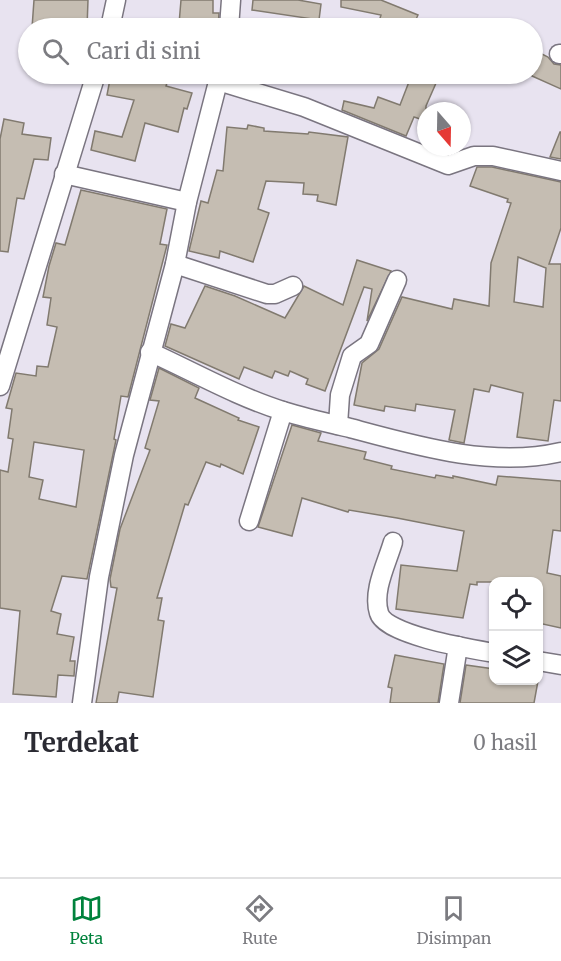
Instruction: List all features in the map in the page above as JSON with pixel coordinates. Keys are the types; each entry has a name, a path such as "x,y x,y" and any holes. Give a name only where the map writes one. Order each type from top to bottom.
{"street":[{"path":"112,18 116,0"},
{"path":"230,18 231,0"},
{"path":"0,386 93,84"},
{"path":"82,703 99,577 124,455 175,264 187,202 217,84"},
{"path":"239,84 304,107 448,165 474,156 494,156 561,171"},
{"path":"64,174 187,202"},
{"path":"175,264 267,294 275,294 293,286"},
{"path":"338,425 340,395 352,356 369,344 397,280"},
{"path":"150,352 283,411 442,451 508,457 561,452"},
{"path":"249,521 283,411"},
{"path":"393,542 377,590 379,615 393,628 489,652"},
{"path":"449,703 458,646"},
{"path":"543,662 561,665"}],"building":[{"path":"34,0 88,0 87,18 33,18"},
{"path":"181,0 213,0 213,13 219,13 219,18 180,18"},
{"path":"253,0 298,0 321,4 319,18 252,10"},
{"path":"341,0 381,0 418,15 417,18 380,18 381,15 341,7"},
{"path":"543,54 554,64 561,65 561,89 543,81"},
{"path":"109,84 167,84 166,86 192,93 187,109 184,108 178,132 145,123 135,161 91,150 95,131 122,137 134,100 107,95"},
{"path":"408,84 436,84 428,102 417,102 417,118 414,117 406,136 342,110 344,101 374,108 378,97 400,105"},
{"path":"4,119 24,123 22,134 51,138 48,160 34,159 24,199 17,198 8,252 0,251 0,139"},
{"path":"248,125 264,128 264,131 308,134 309,132 348,137 336,205 317,201 318,195 303,194 304,183 266,181 258,209 269,213 253,262 220,251 219,258 189,251 201,201 208,203 217,170 223,171 227,127 247,129"},
{"path":"561,132 561,159 550,157"},
{"path":"477,167 492,167 561,182 561,228 549,264 561,264 561,401 554,400 548,441 517,437 523,393 491,385 489,392 474,389 464,443 449,440 455,410 416,404 415,411 385,406 384,411 354,405 362,363 379,349 402,297 452,309 454,299 489,306 491,263 511,203 507,202 508,199 470,186","holes":["518,257 546,268 543,307 514,302"]},
{"path":"81,190 167,209 160,244 167,245 128,397 121,396 114,439 116,440 87,579 62,576 51,611 61,614 57,634 74,637 70,661 75,661 74,676 58,675 56,697 13,694 20,611 0,608 0,470 8,472 13,439 8,438 12,409 6,408 16,373 36,376 37,366 48,367 57,327 47,325 51,298 43,297 56,243 65,245","holes":["34,442 84,450 76,507 39,499 43,480 29,477"]},
{"path":"357,260 391,271 367,321 372,289 364,287 325,391 306,384 308,379 290,371 288,376 275,371 272,378 244,367 239,379 165,346 171,324 185,328 205,286 235,296 285,318 304,286 343,305"},
{"path":"159,368 199,388 195,398 239,418 238,420 259,427 243,474 221,464 220,467 206,462 188,505 185,504 157,598 162,598 158,620 164,621 153,697 119,692 117,703 96,703 117,588 111,587 110,579 120,529 150,450 145,448 159,401 150,400"},
{"path":"292,425 321,433 318,441 366,452 364,459 392,466 391,469 435,478 436,475 453,478 453,476 496,485 498,476 561,481 561,531 553,530 547,573 561,576 561,628 543,624 543,577 489,577 489,582 470,584 463,618 396,609 401,565 457,571 464,531 349,510 348,512 302,498 292,536 258,527"},
{"path":"395,655 444,664 438,703 390,703 392,688 388,687"},
{"path":"466,665 489,668 489,685 537,685 534,703 460,703"}]}
